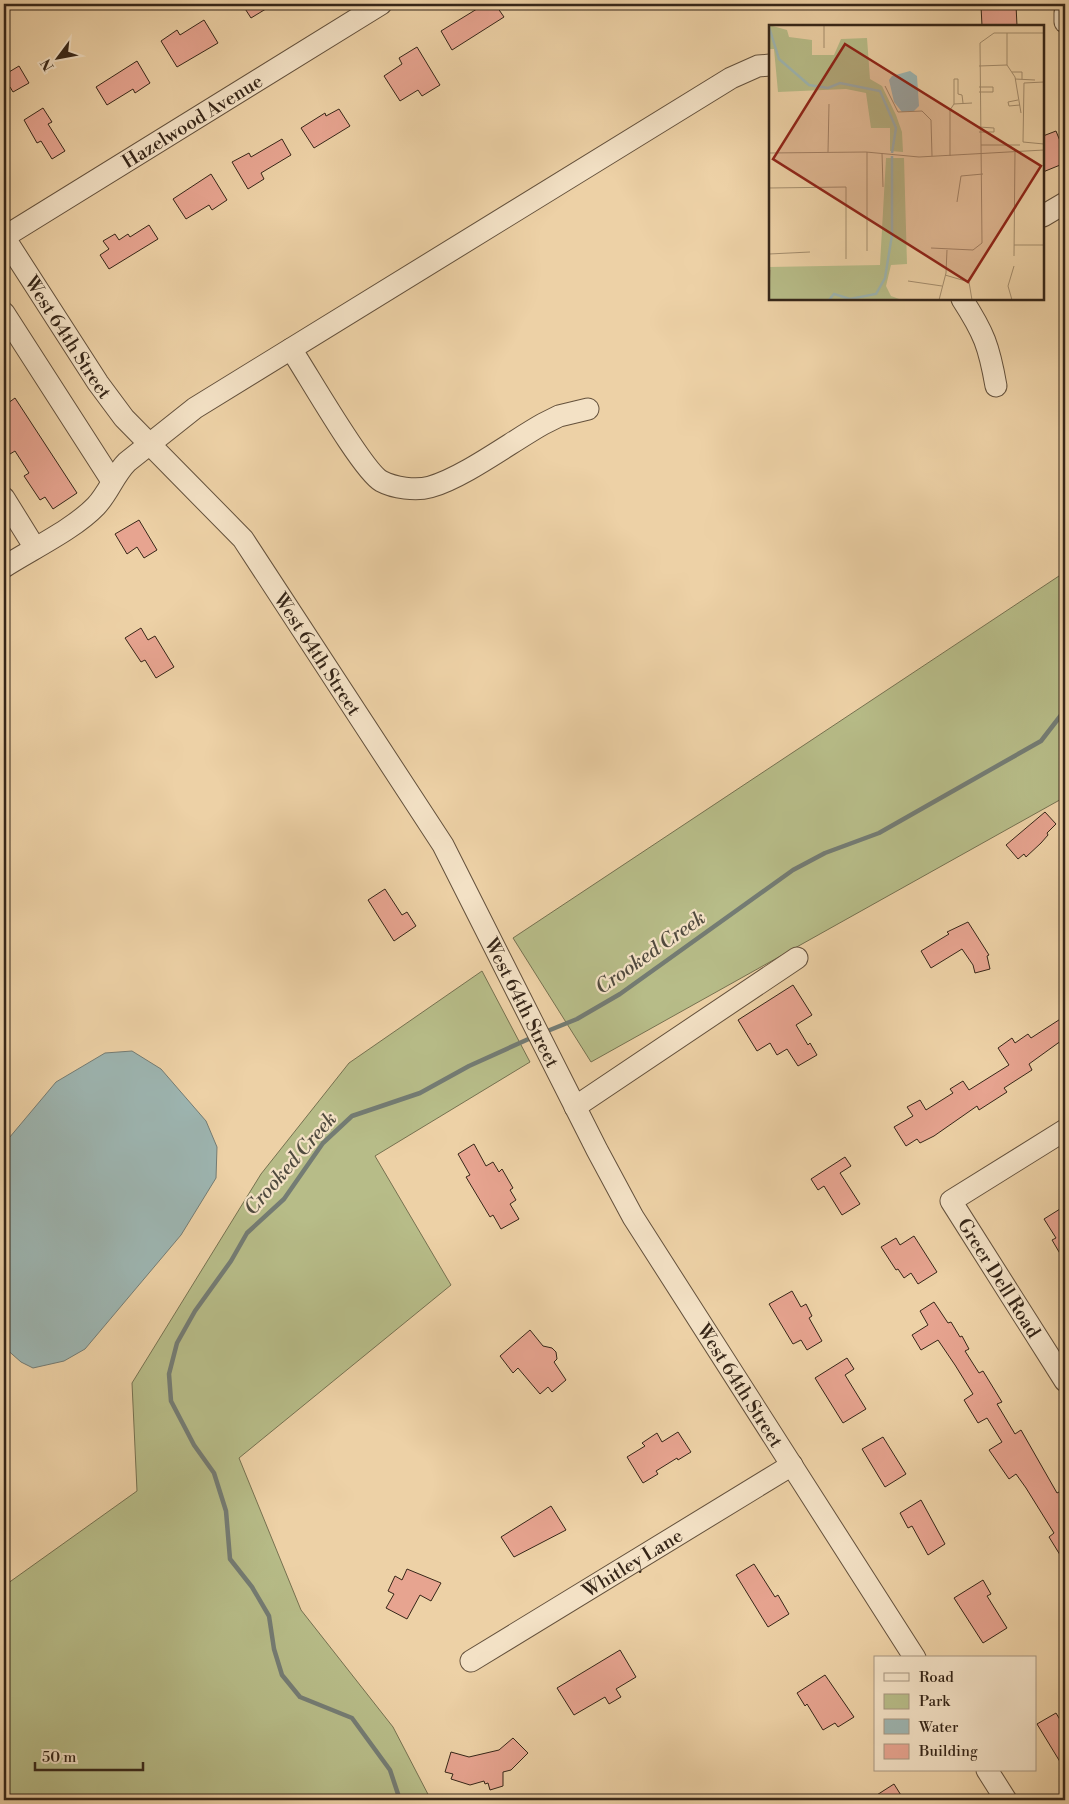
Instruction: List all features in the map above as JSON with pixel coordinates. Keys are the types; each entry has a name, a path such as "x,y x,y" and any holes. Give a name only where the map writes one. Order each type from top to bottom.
{"street":[{"name":"Hazelwood Avenue","path":"4,237 381,4"},
{"path":"1065,13 1065,22"},
{"path":"4,567 88,514 106,494 112,481 127,462 195,408 731,78 758,66 769,65"},
{"path":"1044,215 1065,203"},
{"name":"West 64th Street","path":"4,237 98,384 148,445 234,529 253,553 443,845 575,1107 633,1216 914,1656"},
{"path":"963,300 982,330 989,350 996,386"},
{"path":"4,313 112,481"},
{"path":"291,349 360,458 380,481 402,488 428,488 452,478 558,416 588,409"},
{"path":"4,498 34,548"},
{"path":"575,1107 797,958"},
{"name":"Greer Dell Road","path":"1065,1130 950,1201 1065,1381"},
{"name":"Whitley Lane","path":"472,1661 792,1465"},
{"path":"988,1772 1006,1800"}],"green space":[{"path":"1065,572 1065,797 591,1062 513,938"},
{"path":"482,971 530,1062 375,1156 451,1285 239,1458 301,1610 393,1727 431,1800 4,1800 4,1586 137,1491 132,1383 261,1174 349,1063"}],"water":[{"path":"132,1051 161,1069 206,1121 217,1147 216,1178 181,1235 85,1349 64,1361 33,1368 21,1362 4,1347 4,1144 56,1082 105,1053"}],"building":[{"path":"242,4 274,4 251,18"},
{"path":"485,4 495,4 504,17 452,50 441,31"},
{"path":"1016,5 1017,25 982,25 981,6"},
{"path":"204,20 218,43 177,67 161,41 177,30 180,35"},
{"path":"417,47 440,85 422,96 418,90 400,101 384,76 402,64 399,58"},
{"path":"137,61 150,83 135,93 133,89 107,105 96,87"},
{"path":"19,66 29,83 13,92 10,87 4,90 4,75"},
{"path":"43,108 52,122 48,124 65,151 52,159 41,141 37,143 24,120"},
{"path":"339,109 350,126 314,148 301,128 325,113 326,116"},
{"path":"1056,131 1062,146 1065,145 1065,163 1044,172 1044,136"},
{"path":"282,139 291,155 261,173 264,179 248,189 232,162 249,153 251,157"},
{"path":"211,174 227,200 212,210 209,205 186,219 173,199"},
{"path":"149,225 158,239 109,269 100,255 109,249 103,241 115,234 119,240 128,234 130,237"},
{"path":"15,398 77,493 53,509 45,497 40,500 24,476 29,473 15,451 10,454 4,445 4,406"},
{"path":"139,520 157,550 144,558 137,547 127,554 115,534"},
{"path":"141,628 148,640 155,636 174,667 156,678 145,660 141,662 125,638"},
{"path":"1045,812 1056,824 1041,843 1026,857 1024,854 1018,859 1006,845"},
{"path":"385,889 402,915 407,912 416,926 394,941 368,900"},
{"path":"968,922 989,955 987,956 990,969 975,973 973,965 962,949 931,968 921,951 949,934 947,932"},
{"path":"793,985 812,1015 796,1025 808,1045 810,1043 817,1055 798,1066 787,1049 777,1055 770,1043 757,1051 738,1020"},
{"path":"1065,1016 1065,1038 1029,1064 1032,1070 1004,1088 1007,1092 979,1110 977,1106 934,1136 920,1143 917,1139 906,1146 894,1127 913,1116 907,1107 920,1100 926,1110 953,1093 950,1089 963,1081 969,1090 1009,1065 998,1048 1012,1038 1015,1043 1028,1034 1031,1038"},
{"path":"474,1144 486,1166 493,1162 499,1172 502,1169 513,1188 510,1190 516,1200 510,1204 519,1219 501,1229 493,1215 490,1217 466,1177 470,1175 458,1154"},
{"path":"845,1157 851,1166 840,1173 860,1204 842,1215 824,1186 818,1190 811,1179"},
{"path":"1060,1209 1065,1217 1065,1262 1052,1240 1056,1238 1044,1219"},
{"path":"914,1236 937,1272 918,1284 911,1273 904,1278 898,1269 896,1270 881,1247 896,1238 900,1245"},
{"path":"792,1291 801,1307 806,1304 812,1316 809,1318 822,1341 807,1350 801,1340 793,1344 769,1304"},
{"path":"934,1302 948,1323 951,1322 960,1337 962,1336 969,1349 965,1351 979,1373 983,1371 1002,1402 997,1404 1015,1434 1021,1430 1057,1493 1061,1491 1065,1498 1065,1563 1049,1537 1054,1533 1026,1488 1016,1474 1009,1479 989,1450 1002,1442 987,1418 978,1423 964,1400 973,1394 955,1365 938,1340 921,1350 912,1335 928,1325 920,1311"},
{"path":"530,1330 543,1346 552,1348 556,1352 557,1359 554,1362 566,1380 552,1392 548,1387 540,1394 518,1368 513,1373 500,1356"},
{"path":"847,1358 854,1369 845,1375 866,1409 843,1423 815,1378"},
{"path":"678,1432 691,1452 656,1471 658,1474 643,1483 627,1457 645,1446 642,1443 657,1433 662,1442"},
{"path":"883,1437 906,1474 885,1487 862,1449"},
{"path":"921,1500 945,1544 928,1555 912,1526 908,1528 900,1513"},
{"path":"551,1506 566,1530 514,1557 501,1537"},
{"path":"754,1564 775,1597 778,1595 789,1614 768,1627 736,1575"},
{"path":"407,1569 441,1583 431,1601 420,1595 407,1619 386,1608 394,1594 388,1591 395,1576 402,1580"},
{"path":"983,1580 991,1594 987,1596 1007,1628 983,1643 954,1598"},
{"path":"620,1650 636,1677 616,1689 621,1697 609,1704 605,1697 574,1715 557,1688"},
{"path":"825,1675 854,1717 838,1727 835,1723 823,1730 807,1704 805,1706 797,1693"},
{"path":"1056,1713 1065,1728 1065,1770 1037,1724"},
{"path":"513,1738 528,1753 511,1770 503,1772 503,1786 490,1790 488,1783 485,1784 484,1781 470,1785 451,1779 453,1774 445,1772 451,1752 469,1757 499,1750"},
{"path":"894,1784 904,1800 869,1800"}],"waterway":[{"name":"Crooked Creek","path":"545,1032 577,1019 620,994 793,870 825,853 879,833 1041,741 1065,710"},
{"name":"Crooked Creek","path":"400,1800 390,1770 352,1718 300,1697 282,1675 274,1649 269,1616 252,1587 230,1559 226,1511 214,1473 194,1445 171,1401 169,1374 177,1343 195,1311 231,1261 247,1233 284,1199 323,1143 352,1116 420,1093 469,1066 533,1037"}]}
